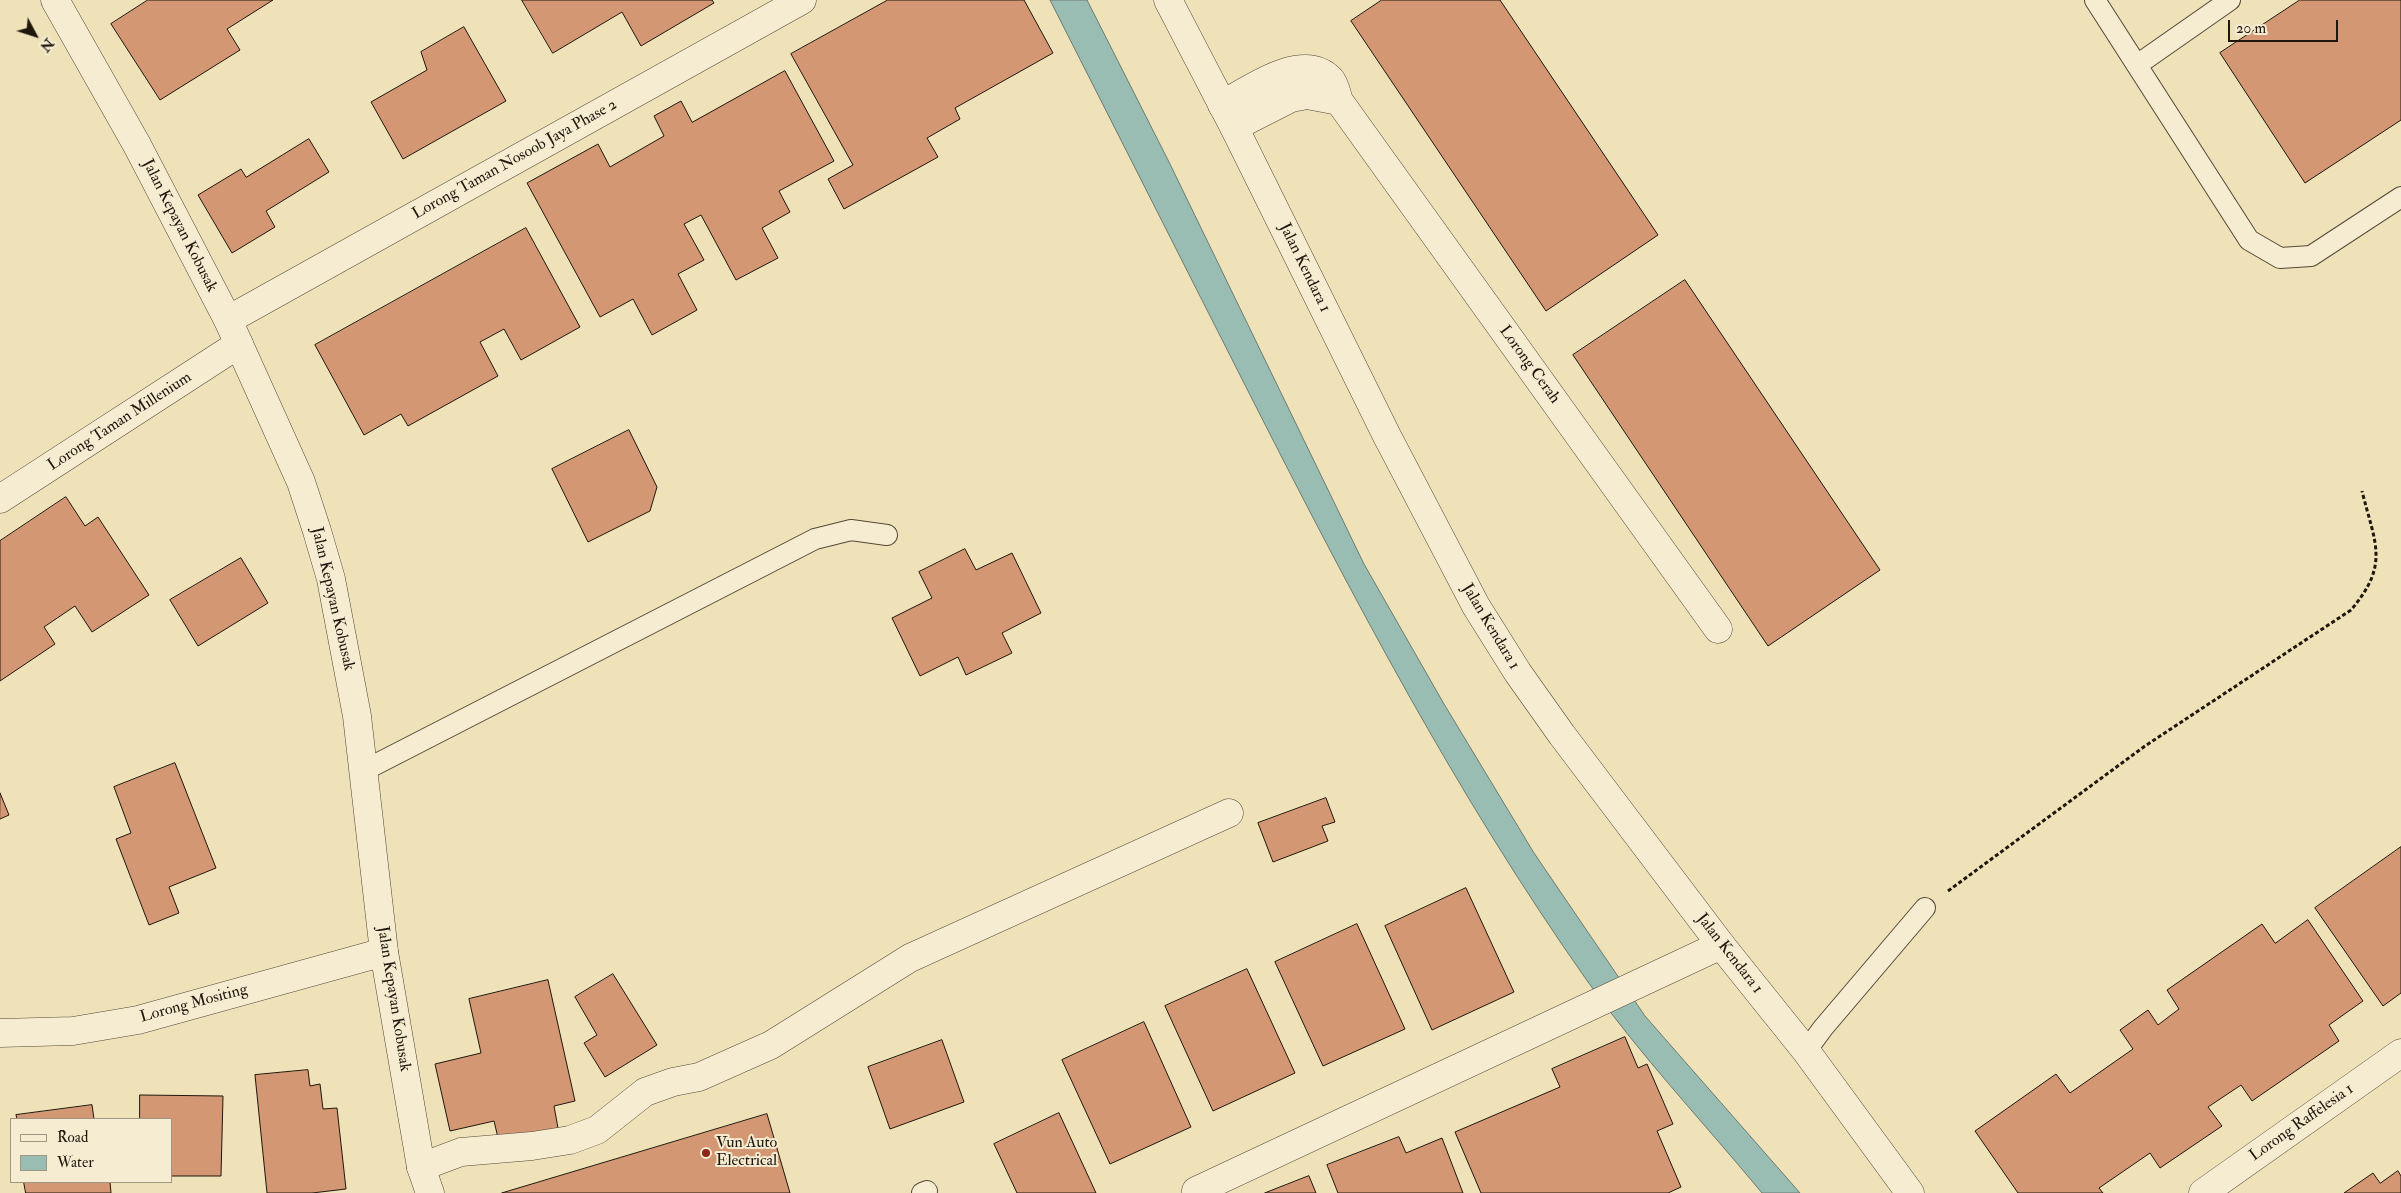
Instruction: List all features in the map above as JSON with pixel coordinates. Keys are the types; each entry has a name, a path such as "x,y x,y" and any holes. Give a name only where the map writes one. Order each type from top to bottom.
{"street":[{"name":"Jalan Kepayan Kobusak","path":"55,0 137,145 228,320 301,482 318,531 331,579 357,716 384,952 421,1167 430,1193"},
{"name":"Lorong Taman Nosoob Jaya Phase 2","path":"228,320 802,0"},
{"name":"Jalan Kendara 1","path":"1168,0 1228,116 1387,436 1476,606 1518,673 1562,735 1721,944 1806,1051 1910,1193"},
{"name":"Lorong Cerah","path":"1228,116 1307,95 1339,101 1718,629"},
{"name":"Lorong Taman Millenium","path":"0,499 239,344"},
{"path":"421,1167 461,1152 532,1146 570,1140 597,1130 645,1092 673,1082 699,1077 771,1045 910,958 1229,813"},
{"path":"1196,1191 1721,944"},
{"name":"Lorong Mositing","path":"0,1033 73,1031 138,1020 384,952"},
{"name":"Lorong Raffelesia 1","path":"2216,1189 2401,1053"}],"lane":[{"path":"2095,0 2249,240 2280,258 2311,256 2401,197"},
{"path":"2137,66 2230,0"},
{"path":"363,771 814,539 851,530 887,535"},
{"path":"1806,1051 1822,1028 1925,908"}],"path":[{"path":"1925,908 2145,746 2351,610 2371,583 2376,567 2375,544 2362,491"}],"water":[{"path":"1050,0 1087,0 1169,162 1364,564 1444,704 1534,853 1645,1016 1800,1193 1762,1193 1651,1063 1608,1009 1540,911 1494,839 1449,766 1365,616 1246,387"}],"building":[{"path":"148,0 273,0 227,29 240,50 160,100 111,24"},
{"path":"522,0 712,0 714,3 641,46 622,12 553,53"},
{"path":"888,0 1024,0 1053,53 955,108 960,119 927,138 938,157 844,209 828,179 853,165 791,54"},
{"path":"1382,0 1500,0 1658,235 1546,311 1351,21"},
{"path":"2300,0 2401,0 2401,120 2305,183 2220,53"},
{"path":"464,27 506,101 403,159 371,102 427,70 421,52"},
{"path":"785,71 834,161 779,191 790,212 762,228 778,258 736,280 701,215 684,224 704,260 678,274 697,310 652,335 633,299 600,317 527,183 598,144 610,167 664,136 654,116 681,101 692,122"},
{"path":"309,139 329,172 266,211 275,227 232,253 198,195 241,169 246,177"},
{"path":"526,228 580,327 521,360 504,329 480,342 498,376 408,426 401,414 364,435 315,345"},
{"path":"1685,280 1880,570 1768,646 1573,355"},
{"path":"629,430 657,487 650,511 588,542 552,469"},
{"path":"66,497 85,526 98,517 149,595 92,632 75,606 44,627 55,644 0,681 0,541"},
{"path":"965,549 976,570 1012,553 1041,613 1002,633 1012,653 966,675 958,657 920,676 892,618 932,598 919,572"},
{"path":"241,558 268,603 198,646 170,600"},
{"path":"175,763 216,868 169,887 179,913 149,925 116,839 131,833 114,787"},
{"path":"0,793 9,815 0,819"},
{"path":"1326,798 1335,822 1322,826 1328,841 1273,862 1258,823"},
{"path":"2401,847 2401,993 2383,1006 2315,908"},
{"path":"1466,888 1514,992 1432,1030 1385,926"},
{"path":"2308,920 2363,1001 2329,1025 2339,1041 2252,1101 2241,1085 2208,1107 2222,1126 2160,1168 2150,1153 2099,1188 2103,1193 2018,1193 1975,1131 2056,1074 2070,1093 2133,1049 2120,1030 2148,1010 2158,1025 2179,1009 2167,990 2262,924 2275,943"},
{"path":"1357,924 1405,1029 1323,1066 1275,962"},
{"path":"1247,969 1295,1073 1213,1111 1165,1006"},
{"path":"613,974 657,1045 605,1077 584,1043 597,1035 575,997"},
{"path":"548,980 575,1101 554,1106 558,1128 499,1142 494,1121 450,1131 435,1064 481,1053 469,999"},
{"path":"1144,1022 1191,1127 1110,1164 1062,1060"},
{"path":"1625,1037 1638,1068 1647,1064 1673,1124 1657,1131 1681,1187 1668,1193 1481,1193 1455,1132 1560,1087 1552,1069"},
{"path":"942,1040 964,1102 890,1129 868,1067"},
{"path":"308,1070 310,1086 320,1084 323,1109 337,1108 346,1189 312,1193 267,1193 255,1075"},
{"path":"140,1095 223,1096 221,1176 172,1176 172,1118 140,1118"},
{"path":"92,1105 94,1118 17,1118 16,1115"},
{"path":"1059,1113 1096,1193 1017,1193 994,1144"},
{"name":"Vun Auto Electrical","path":"767,1114 790,1193 502,1193"},
{"path":"1399,1137 1406,1153 1442,1138 1463,1193 1338,1193 1327,1165"},
{"path":"2398,1171 2401,1176 2401,1193 2344,1193 2373,1173 2380,1183"},
{"path":"1309,1176 1316,1193 1265,1193"},
{"path":"24,1183 110,1183 111,1193 26,1193"}],"place":[{"name":"Vun Auto Electrical","path":"706,1153"}]}
